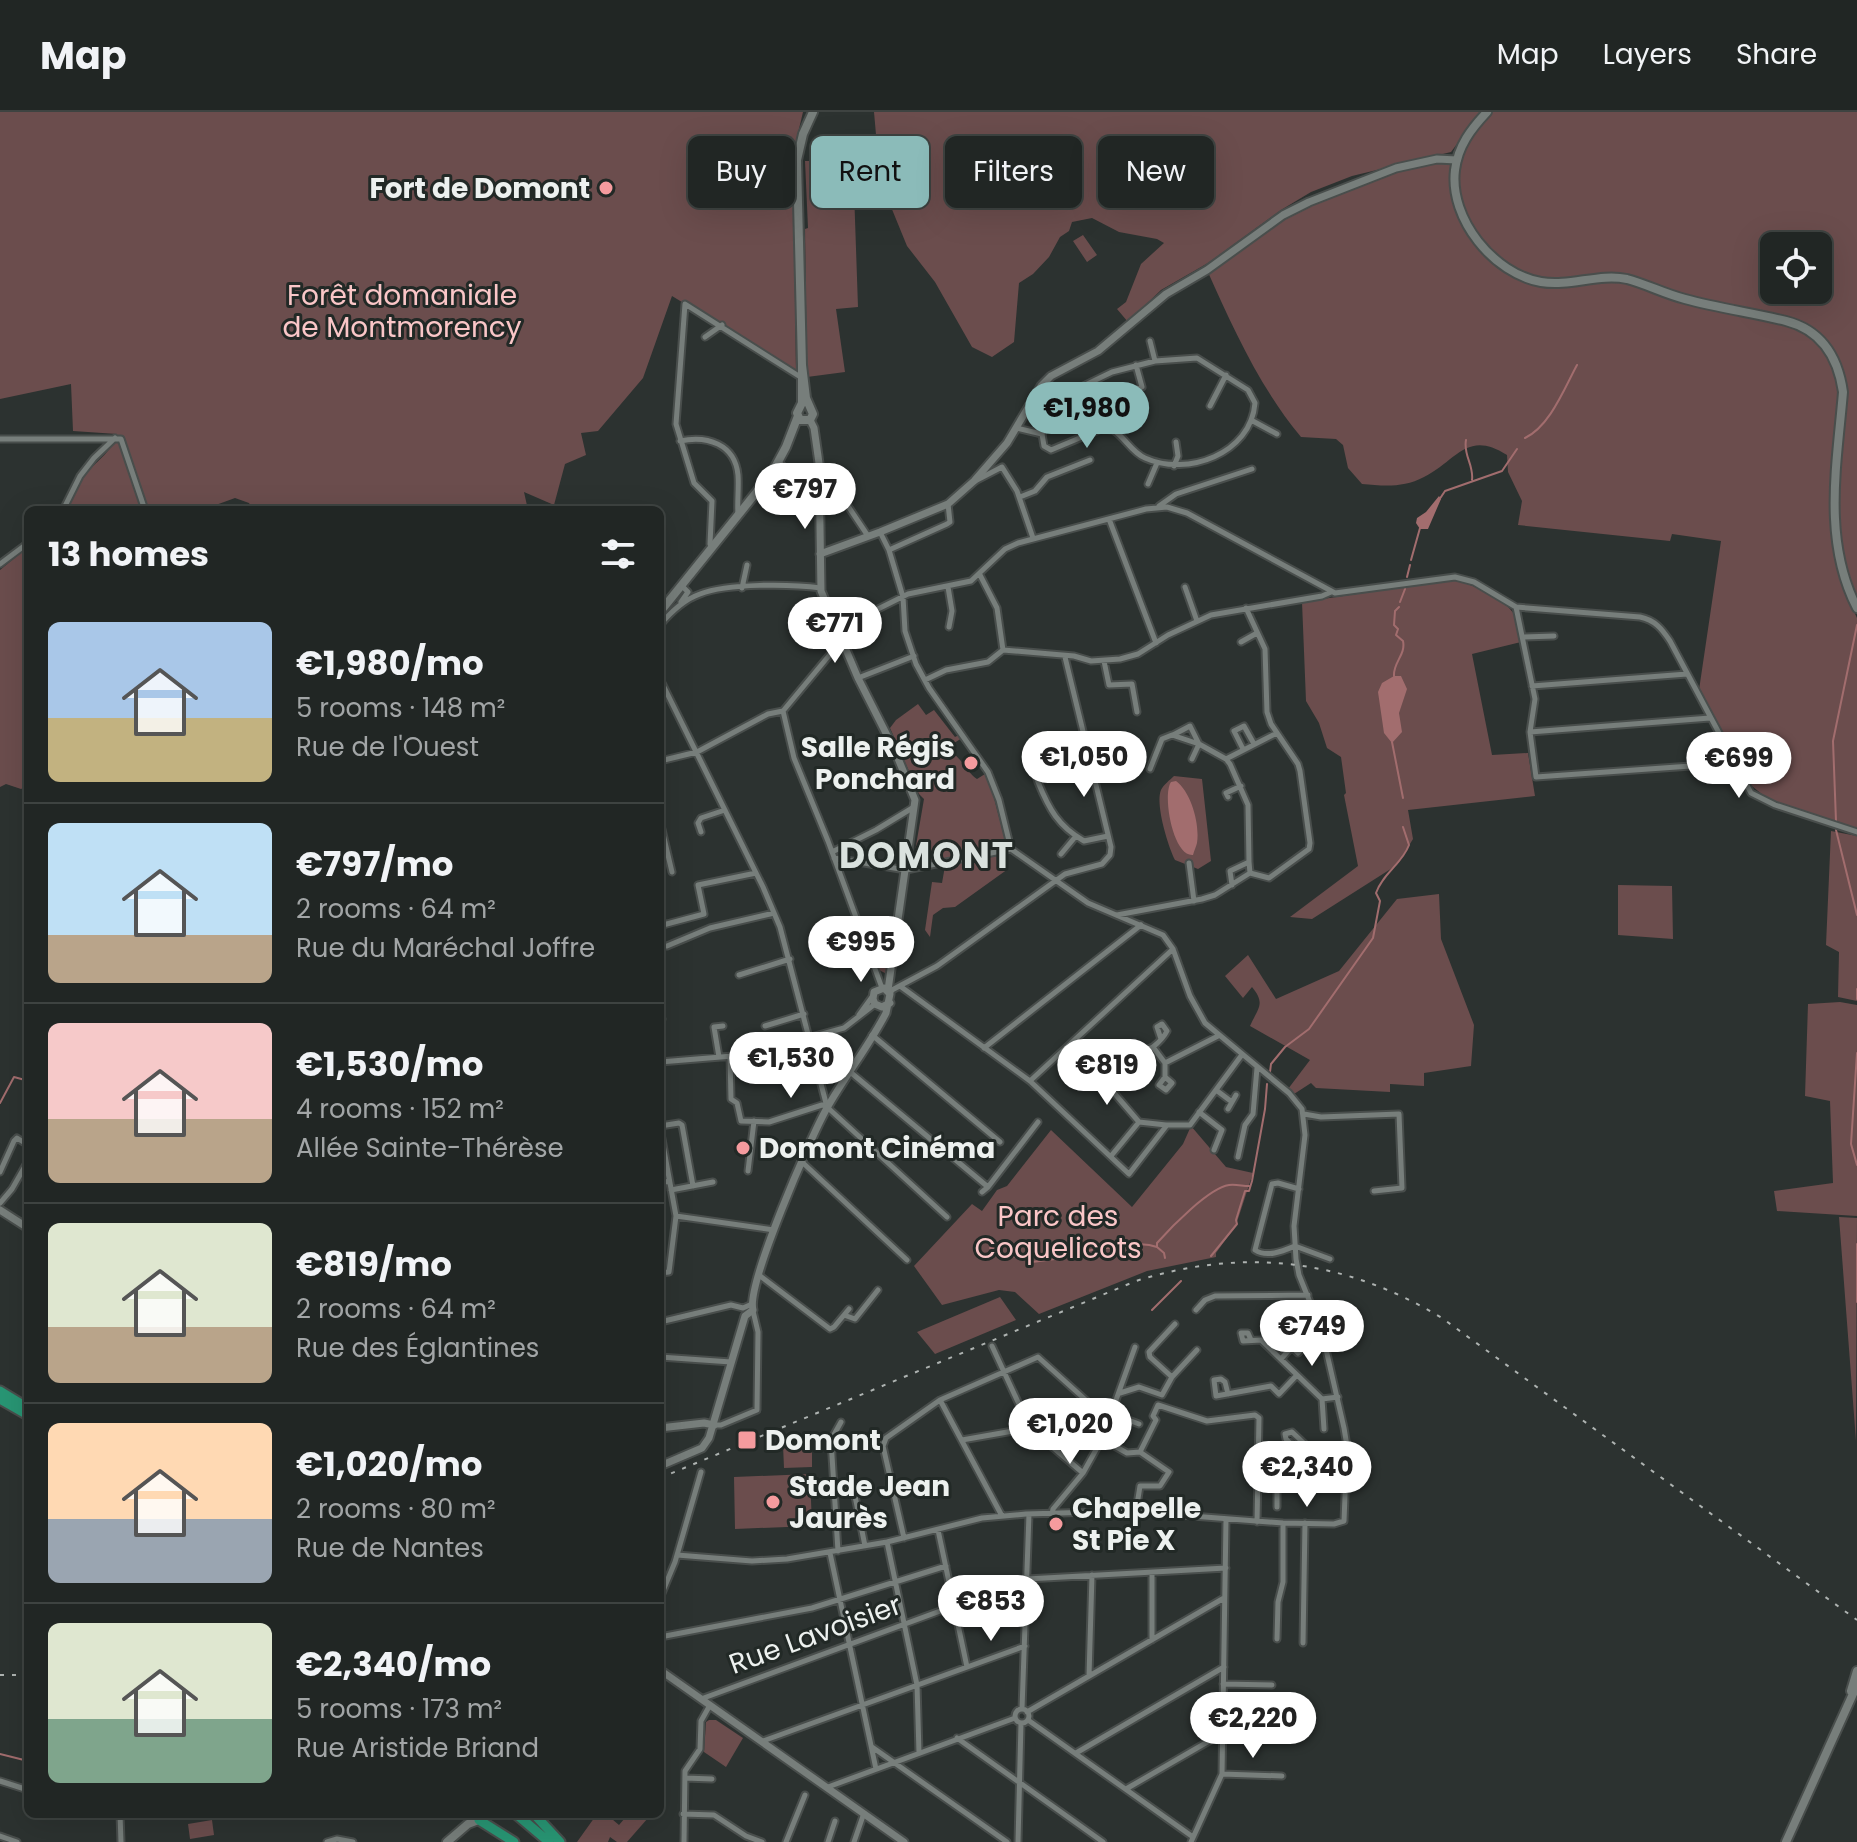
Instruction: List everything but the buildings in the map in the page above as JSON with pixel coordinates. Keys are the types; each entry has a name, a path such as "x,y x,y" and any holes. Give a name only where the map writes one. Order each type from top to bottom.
{"highway":[{"path":"0,1391 24,1406"},
{"path":"0,1399 24,1413"},
{"path":"478,1818 514,1842"},
{"path":"511,1818 539,1842"},
{"path":"521,1818 549,1842"},
{"path":"538,1818 560,1842"}],"main road":[{"path":"664,604 771,475 802,416 797,160 803,134 813,112"},
{"path":"1487,112 1462,146 1459,176 1461,209 1470,227 1495,259 1530,279 1553,284 1625,279 1689,300 1801,325 1823,342 1837,366 1843,392 1834,495 1835,521 1839,556 1857,608"},
{"path":"1460,160 1487,112"},
{"path":"802,378 813,414 802,416"},
{"path":"1848,1703 1857,1671"},
{"path":"1786,1842 1857,1685"},
{"path":"441,1842 472,1818"},
{"path":"447,1842 473,1818"}],"street":[{"path":"820,554 948,504 974,481 1016,428 1041,386 1060,371 1098,351 1166,294 1207,270 1283,215 1357,182 1396,168 1437,159 1462,146"},
{"path":"1448,155 1460,160"},
{"path":"1437,159 1460,160"},
{"path":"713,548 710,544 712,501 694,483 676,424 685,304 802,378"},
{"path":"705,337 722,325"},
{"path":"1150,341 1155,361"},
{"path":"1187,357 1203,360 1248,390 1253,397 1254,412 1230,447 1197,464 1174,466 1142,457 1113,430 1101,429 1051,450 1044,446 1042,434 1051,412 1065,397 1095,380 1155,361 1187,357"},
{"path":"1133,390 1142,387 1136,365"},
{"path":"1210,406 1226,375"},
{"path":"802,416 814,428 819,463 821,588 858,678 895,751 913,793 915,806 885,1006 875,1002"},
{"path":"1251,420 1277,434"},
{"path":"1016,428 1042,434"},
{"path":"0,439 117,438"},
{"path":"65,506 80,476 94,458 117,438"},
{"path":"117,438 124,447 144,506"},
{"path":"680,441 713,440 732,456 738,478 739,515"},
{"path":"1174,466 1178,456 1176,442"},
{"path":"1020,497 1035,491 1047,477 1090,460"},
{"path":"771,475 789,495 796,490 778,462"},
{"path":"1148,484 1157,463"},
{"path":"974,481 1002,467 1020,497 1033,538"},
{"path":"838,629 918,591 971,581 1005,549 1033,538 1158,506 1176,494 1252,469"},
{"path":"819,495 840,494 868,536"},
{"path":"889,550 950,522 948,504"},
{"path":"1158,506 1187,513 1331,592"},
{"path":"1109,519 1156,643"},
{"path":"677,1555 752,1561 787,1559 887,1542 1002,1516 1029,1514 1136,1511 1257,1522 1334,1524 1344,1521 1347,1446 1322,1332 1298,1270 1295,1246 1304,1114 1289,1093 1205,1023 1193,1004 1173,949 1163,935 1088,903 1011,849 996,790 988,772 925,680 914,656 905,631 903,597 889,550 880,532"},
{"path":"0,564 24,546"},
{"path":"742,588 747,565"},
{"path":"980,575 997,608 1003,650"},
{"path":"925,680 946,670 988,662 1003,650 1104,661 1138,654 1197,621 1216,614 1331,592 1351,592 1455,577 1474,582 1516,607 1646,618 1664,632 1733,763 1756,797 1857,832"},
{"path":"675,608 702,593 808,585 821,588"},
{"path":"664,620 687,596 688,592 682,586"},
{"path":"948,587 952,611 949,627"},
{"path":"1185,587 1197,621"},
{"path":"1516,607 1535,699 1530,732 1536,777 1733,763"},
{"path":"1246,608 1265,649 1267,712 1298,764 1310,843 1305,854 1273,876 1260,878 1250,873"},
{"path":"1241,642 1257,633"},
{"path":"1524,637 1554,636"},
{"path":"664,760 697,752 768,714 783,711 842,640"},
{"path":"858,678 914,656"},
{"path":"664,1464 702,1448 710,1436 745,1316 752,1307 759,1275 802,1162 827,1107 873,1033 887,994 937,966 1055,880 1074,869 1102,864 1111,851 1065,657"},
{"path":"1104,661 1109,685 1132,684 1137,712"},
{"path":"1532,686 1687,674"},
{"path":"664,687 774,913 790,959 827,1107"},
{"path":"783,711 794,758 887,994"},
{"path":"1530,732 1710,718"},
{"path":"1150,769 1162,739 1190,726 1199,744"},
{"path":"1243,749 1234,731 1244,726 1254,744"},
{"path":"1226,759 1277,733"},
{"path":"1172,735 1199,744 1226,759 1241,786 1249,811 1250,873"},
{"path":"1192,759 1199,744"},
{"path":"1088,755 1064,759 1054,752 1042,750 1032,762 1049,810 1064,828 1084,841 1108,836"},
{"path":"1228,797 1226,793 1241,786"},
{"path":"833,855 915,806"},
{"path":"701,832 699,820 725,810"},
{"path":"1061,854 1076,836"},
{"path":"664,838 672,872"},
{"path":"833,855 906,870 1011,849"},
{"path":"1232,885 1230,871 1249,862"},
{"path":"1189,863 1194,901"},
{"path":"664,925 704,914 698,885 756,873"},
{"path":"1117,915 1215,895 1250,873"},
{"path":"667,946 710,928 774,913"},
{"path":"984,1048 1141,925"},
{"path":"1030,1081 1173,949"},
{"path":"739,975 790,959"},
{"path":"900,986 1030,1081 1129,1174 1167,1125"},
{"path":"873,1033 879,1015 874,992 887,994"},
{"path":"664,1062 745,1055 810,1037 838,1029 875,1002"},
{"path":"765,1026 804,1014"},
{"path":"719,1057 714,1027 723,1026"},
{"path":"873,1033 1000,1142"},
{"path":"1165,1063 1218,1036"},
{"path":"1141,1052 1161,1039"},
{"path":"1153,1047 1165,1063 1165,1077"},
{"path":"730,1056 731,1099 737,1103 739,1120 769,1122 822,1105 827,1107 947,1217"},
{"path":"1096,1072 1139,1122 1188,1127 1241,1056"},
{"path":"1238,1157 1245,1125 1253,1114 1257,1068"},
{"path":"849,1071 988,1187"},
{"path":"1216,1090 1232,1102"},
{"path":"1228,1109 1236,1095"},
{"path":"1199,1112 1222,1130 1214,1150"},
{"path":"1304,1114 1321,1117 1399,1114 1402,1188 1374,1191"},
{"path":"748,1171 754,1121"},
{"path":"982,1192 1038,1122"},
{"path":"1111,1156 1139,1122"},
{"path":"664,1126 682,1125 693,1186"},
{"path":"0,1172 14,1141 17,1138 24,1142"},
{"path":"664,1151 676,1216 669,1272 664,1273"},
{"path":"802,1162 907,1260"},
{"path":"0,1203 24,1167"},
{"path":"664,1181 669,1182"},
{"path":"671,1190 713,1182"},
{"path":"1299,1189 1272,1184 1255,1250 1258,1253 1277,1253 1295,1246 1330,1259"},
{"path":"0,1210 24,1225"},
{"path":"676,1216 775,1230"},
{"path":"759,1275 833,1329 849,1309"},
{"path":"844,1315 855,1319 878,1290"},
{"path":"1196,1310 1205,1300 1215,1296 1308,1295"},
{"path":"664,1321 731,1305 752,1307"},
{"path":"664,1428 724,1424 757,1410 758,1332 752,1307"},
{"path":"1172,1377 1150,1357 1149,1352 1175,1324"},
{"path":"1243,1341 1241,1333 1248,1333 1251,1340 1261,1340 1322,1399 1324,1429"},
{"path":"992,1346 1030,1428 1083,1473"},
{"path":"1052,1514 1083,1473 1102,1439 1135,1347"},
{"path":"1281,1359 1292,1347"},
{"path":"1118,1394 1139,1387 1162,1395 1172,1377 1197,1350"},
{"path":"664,1357 731,1362"},
{"path":"904,1538 883,1446 886,1438 940,1400 1038,1357 1110,1418 1139,1424"},
{"path":"1228,1394 1271,1386 1279,1394 1297,1375"},
{"path":"1322,1399 1338,1397"},
{"path":"940,1400 1002,1516"},
{"path":"1140,1452 1156,1420 1153,1416 1158,1405 1207,1421 1255,1415 1259,1418 1257,1522"},
{"path":"838,1551 831,1440 841,1422"},
{"path":"962,1440 1030,1428"},
{"path":"1296,1449 1286,1439 1288,1431 1310,1449 1347,1446"},
{"path":"1102,1439 1127,1453 1140,1452 1169,1472 1160,1486 1140,1486 1136,1511"},
{"path":"1277,1507 1277,1471 1303,1443"},
{"path":"1326,1448 1328,1468"},
{"path":"664,1588 701,1472"},
{"path":"834,1493 852,1492 855,1496 865,1546"},
{"path":"1029,1514 1024,1710 1028,1720 1192,1840 1222,1774 1226,1520"},
{"path":"1277,1639 1278,1602 1283,1582 1283,1523"},
{"path":"1303,1643 1305,1523"},
{"path":"938,1530 967,1667"},
{"path":"887,1542 917,1685 919,1753"},
{"path":"830,1553 876,1769"},
{"path":"664,1636 812,1608 946,1566"},
{"name":"Rue Lavoisier","path":"701,1699 1027,1579 1226,1568"},
{"path":"1152,1573 1152,1640"},
{"path":"1089,1676 1092,1575"},
{"path":"1015,1718 1016,1712 1089,1676 1225,1598"},
{"path":"763,1741 1025,1646"},
{"path":"1075,1753 1224,1667"},
{"path":"664,1673 904,1842"},
{"path":"1223,1684 1272,1685"},
{"path":"684,1842 685,1771 700,1749 701,1721 710,1705"},
{"path":"1015,1718 1021,1723"},
{"path":"828,1787 1015,1718"},
{"path":"1021,1723 1028,1720"},
{"path":"1018,1842 1021,1723"},
{"path":"1126,1789 1223,1733 1279,1733"},
{"path":"957,1738 1103,1842"},
{"path":"871,1746 1007,1842"},
{"path":"1222,1774 1282,1776"},
{"path":"685,1778 712,1779"},
{"path":"0,1781 24,1789"},
{"path":"786,1842 805,1795"},
{"path":"854,1842 864,1813"},
{"path":"683,1814 714,1815 746,1836 762,1842"},
{"path":"120,1818 121,1842"},
{"path":"828,1842 835,1821"},
{"path":"0,1836 17,1842"},
{"path":"327,1842 343,1839 353,1842"}],"green space":[{"name":"Forêt domaniale de Montmorency","path":"0,112 803,112 795,146 795,136 688,136 688,208 794,208 796,371 672,296 643,378 598,431 581,433 586,455 565,464 554,505 524,492 527,506 251,506 235,498 213,506 69,506 81,480 112,446 117,434 73,431 71,384 0,399"},
{"path":"874,112 1481,112 1451,152 1352,176 1311,192 1208,263 1161,290 1128,322 1117,309 1126,302 1141,264 1164,243 1119,232 1092,218 1072,222 1069,231 1060,237 1049,257 1019,283 1014,342 992,357 972,347 935,282 907,246 891,208 929,208 929,136 876,136"},
{"path":"1492,112 1857,112 1857,608 1839,557 1834,556 1844,590 1857,618 1857,829 1768,799 1748,783 1699,690 1721,541 1672,534 1670,541 1518,525 1522,501 1508,472 1507,455 1482,445 1462,450 1416,481 1393,485 1362,484 1348,468 1343,445 1336,439 1301,437 1260,378 1207,270 1260,229 1357,182 1437,159 1449,163"},
{"path":"805,161 811,161 811,208 855,208 858,307 836,309 845,372 807,377 805,229 808,228"},
{"path":"1083,235 1097,255 1087,262 1073,241"},
{"path":"24,550 24,788 21,789 6,784 0,787 0,570"},
{"path":"1453,580 1469,584 1496,598 1511,610 1516,619 1521,642 1472,654 1492,755 1528,753 1535,796 1408,810 1413,839 1397,865 1312,919 1290,917 1358,866 1344,795 1341,757 1327,748 1319,723 1306,701 1302,602"},
{"path":"918,704 926,715 934,710 955,737 959,735 962,738 951,745 949,751 970,773 977,779 985,774 1006,844 1004,848 916,865 913,863 924,799 890,728"},
{"path":"1174,776 1202,779 1211,861 1198,869 1175,860 1163,825 1161,790"},
{"path":"1831,831 1857,836 1857,1001 1838,997 1839,952 1826,945"},
{"path":"1002,855 1008,869 955,907 943,908 933,915 930,937 925,930 932,882 942,883 945,866"},
{"path":"1618,885 1672,886 1673,939 1618,935"},
{"path":"1439,894 1441,939 1474,1025 1471,1066 1424,1073 1424,1086 1390,1084 1390,1092 1316,1088 1311,1083 1294,1094 1288,1089 1310,1060 1250,1026 1259,1006 1259,998 1252,987 1243,998 1225,976 1248,955 1276,999 1339,971 1397,899"},
{"path":"880,931 893,933 885,973 879,970 866,936"},
{"path":"1840,1002 1857,1005 1857,1216 1777,1211 1774,1191 1833,1183 1830,1101 1805,1096 1808,1004"},
{"name":"Parc des Coquelicots","path":"1191,1126 1226,1167 1253,1173 1236,1225 1216,1257 1147,1271 1039,1314 1015,1292 999,1290 942,1305 914,1266 972,1204 982,1211 997,1190 1007,1186 1051,1130 1132,1207 1183,1144"},
{"path":"1839,1217 1857,1218 1856,1441"},
{"path":"1000,1297 1016,1320 935,1354 917,1332"},
{"path":"812,1444 812,1467 784,1468 783,1445"},
{"name":"Stade Jean Jaurès","path":"810,1474 812,1526 735,1529 734,1477"},
{"path":"716,1720 743,1738 726,1767 704,1752 706,1722"},
{"path":"594,1818 611,1818 619,1825 625,1818 648,1818 627,1842 617,1842 610,1837 608,1842 577,1842"},
{"path":"212,1820 214,1835 190,1839 188,1824"}],"shaded area":[{"path":"1439,496 1441,499 1428,529 1420,529 1417,518"},
{"path":"1394,676 1401,676 1407,689 1399,713 1402,732 1392,743 1384,733 1378,692 1382,683"},
{"path":"1176,781 1190,800 1196,818 1198,835 1193,855 1180,846 1171,824 1169,789 1171,782"}],"waterway":[{"path":"1525,438 1549,416 1577,365"},
{"path":"1466,440 1472,480"},
{"path":"1439,500 1445,491 1502,471 1517,449"},
{"path":"1411,560 1420,528"},
{"path":"1407,577 1410,565"},
{"path":"1400,602 1405,589"},
{"path":"1394,676 1403,646 1394,625 1395,611 1399,607"},
{"path":"1836,821 1833,741 1857,625"},
{"path":"1392,742 1403,798"},
{"path":"1270,1072 1271,1064 1285,1047 1309,1029 1373,938 1380,901 1376,893 1409,845 1403,827"},
{"path":"1836,830 1857,915"},
{"path":"1857,989 1857,999"},
{"path":"1857,1053 1851,1144 1857,1165"},
{"path":"0,1103 14,1077 24,1080"},
{"path":"1211,1256 1237,1224 1245,1191 1249,1191 1267,1084"},
{"path":"1165,1258 1157,1243 1191,1209 1221,1188 1249,1186"},
{"path":"1100,1248 1143,1244 1157,1247"},
{"path":"1857,1244 1857,1302"},
{"path":"990,1248 1002,1252"},
{"path":"1006,1254 1032,1262 1095,1249"},
{"path":"1152,1310 1181,1281"},
{"path":"0,1754 24,1760"}],"railway":[{"path":"664,1476 1136,1281 1176,1270 1216,1264 1255,1262 1293,1265 1331,1271 1368,1283 1442,1318 1857,1620"},
{"path":"0,1675 24,1675"}],"place":[{"name":"Fort de Domont","path":"606,188"},
{"name":"Salle Régis Ponchard","path":"971,763"},
{"name":"Domont Cinéma","path":"743,1148"},
{"name":"Domont","path":"747,1440"},
{"name":"Stade Jean Jaurès","path":"773,1502"},
{"name":"Chapelle St Pie X","path":"1056,1524"}],"district":[{"name":"DOMONT","path":"927,855"}]}
